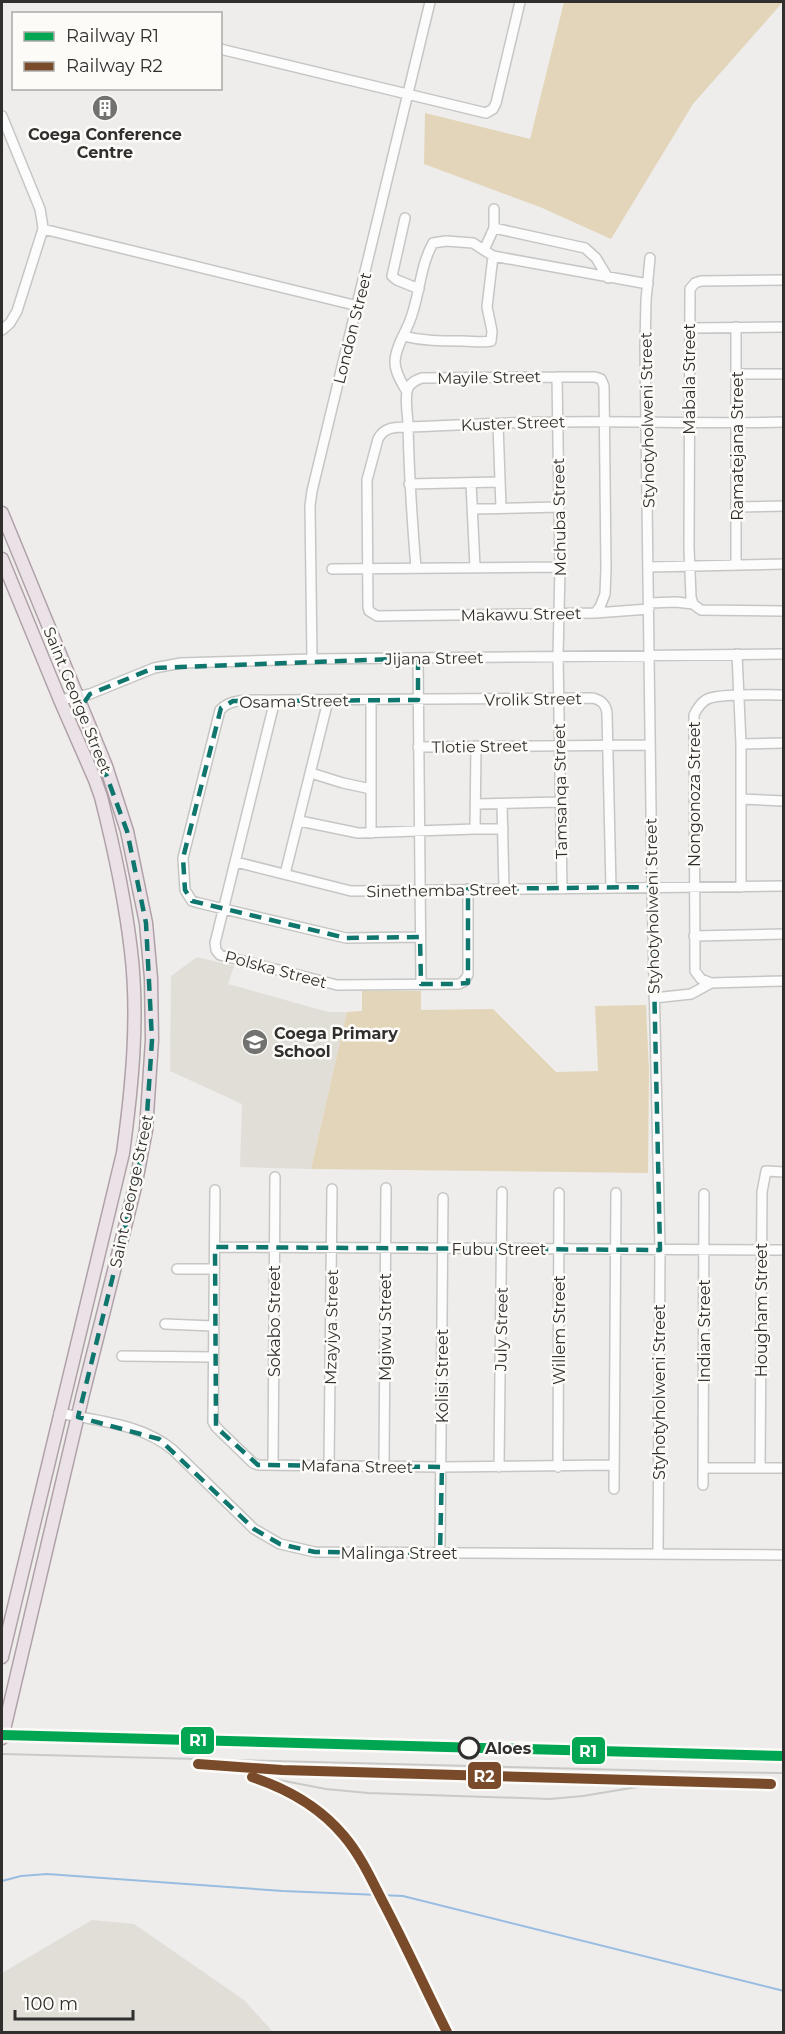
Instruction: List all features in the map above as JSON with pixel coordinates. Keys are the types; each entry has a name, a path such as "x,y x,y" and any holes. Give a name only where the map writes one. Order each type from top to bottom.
{"main road":[{"name":"Saint George Street","path":"2,513 117,796 138,879 146,923 152,1040 148,1109 135,1187 2,1738"},
{"name":"Saint George Street","path":"2,559 95,780 109,831 126,915 131,953 134,1028 128,1119 123,1153 2,1657"}],"street":[{"name":"London Street","path":"312,659 311,498 430,2"},
{"path":"222,49 483,112 491,111 496,103 520,2"},
{"path":"2,116 40,209 43,229 17,311 10,323 2,330"},
{"path":"403,336 441,342 482,343 491,341 492,330 487,307 488,253 494,228 494,209"},
{"path":"405,218 392,276 419,289"},
{"path":"494,228 585,248 596,258 608,278"},
{"path":"43,229 358,306"},
{"path":"416,568 409,484 407,393 398,375 395,362 410,322 425,257 433,243 446,241 473,243 488,253 648,284"},
{"name":"Styhotyholweni Street","path":"650,258 645,347 648,423 652,887 660,1250 658,1554"},
{"name":"Mabala Street","path":"693,604 689,566 690,289 694,283 701,281 783,280"},
{"name":"Ramatejana Street","path":"736,327 736,564"},
{"path":"690,328 783,327"},
{"path":"737,374 783,374"},
{"name":"Mchuba Street","path":"557,376 560,567 558,657"},
{"name":"Mayile Street","path":"407,393 411,383 422,378 595,377 604,383 604,422"},
{"name":"Kuster Street","path":"368,568 367,487 378,439 385,430 391,427 557,422 783,422"},
{"name":"Makawu Street","path":"368,568 368,607 373,615 595,613 600,607 605,589 604,422"},
{"path":"498,424 498,482 501,508"},
{"path":"409,484 498,482"},
{"path":"471,483 475,567"},
{"path":"736,507 783,506"},
{"path":"474,509 559,507"},
{"path":"648,567 783,564"},
{"path":"332,569 560,567"},
{"path":"595,613 676,602 693,604 705,612 783,611"},
{"path":"737,654 741,744 741,887"},
{"name":"Jijana Street","path":"79,702 90,694 161,666 181,663 312,659 783,654"},
{"name":"Tamsanqa Street","path":"558,657 562,889"},
{"path":"418,658 420,984"},
{"name":"Nongonoza Street","path":"711,983 701,979 695,970 693,936 694,715 697,707 709,698 783,695"},
{"name":"Vrolik Street","path":"418,700 593,698 603,702 607,708 611,888"},
{"path":"60,700 79,702"},
{"name":"Polska Street","path":"275,700 215,943 216,950 222,957 337,985 455,984 466,980 468,975 468,889"},
{"path":"371,700 371,833"},
{"name":"Osama Street","path":"418,700 233,701 222,707 183,858 185,890 192,900 346,938 420,938"},
{"path":"285,874 328,701"},
{"path":"66,715 79,702"},
{"path":"741,744 783,743"},
{"name":"Tlotie Street","path":"418,747 650,745"},
{"path":"475,829 476,746"},
{"path":"311,774 371,789"},
{"path":"741,799 783,801"},
{"path":"476,804 560,802"},
{"path":"502,804 504,889"},
{"path":"300,821 358,833 503,829"},
{"name":"Sinethemba Street","path":"236,862 344,890 783,886"},
{"path":"693,936 783,934"},
{"path":"654,998 691,994 711,983 783,981"},
{"name":"Hougham Street","path":"760,1468 762,1192 766,1172 783,1172"},
{"name":"Sokabo Street","path":"273,1465 275,1177"},
{"name":"Mgiwu Street","path":"384,1465 386,1188"},
{"name":"Mzayiya Street","path":"329,1465 332,1189"},
{"name":"Mafana Street","path":"215,1190 213,1422 254,1463 442,1467 614,1466"},
{"name":"July Street","path":"500,1467 502,1192"},
{"name":"Willem Street","path":"558,1467 559,1193"},
{"path":"614,1489 616,1193"},
{"name":"Indian Street","path":"703,1485 704,1194"},
{"name":"Kolisi Street","path":"440,1553 443,1198"},
{"name":"Fubu Street","path":"215,1247 783,1250"},
{"path":"177,1269 214,1269"},
{"path":"165,1324 213,1326"},
{"path":"122,1356 213,1358"},
{"name":"Malinga Street","path":"59,1413 137,1430 159,1439 254,1529 280,1544 315,1552 783,1555"},
{"path":"703,1468 783,1468"}],"highlighted area":[{"path":"418,658 418,700 233,701 221,708 183,858 185,890 192,901 346,938 420,937 421,984 468,983 468,889 652,887 660,1250 215,1247 216,1427 258,1465 442,1467 440,1553 315,1552 280,1544 254,1529 159,1439 78,1417 135,1187 146,1130 152,1040 146,923 127,831 81,707 90,694 154,668"}],"shaded area":[{"path":"564,2 783,2 693,104 611,239 540,207 424,164 425,113 530,139"},
{"name":"Coega Primary School","path":"197,957 234,966 228,984 328,1012 347,1012 311,1169 240,1167 242,1104 170,1071 171,976"},
{"path":"362,991 421,991 421,1010 493,1009 556,1072 598,1071 595,1006 646,1005 649,1070 648,1173 311,1169 347,1012 362,1011"},
{"path":"92,1920 134,1924 244,2000 273,2032 2,2032 2,1973"}],"waterway":[{"path":"2,1881 21,1876 47,1874 283,1891 403,1896 784,1991"}],"railway":[{"path":"2,1735 784,1756"},
{"path":"2,1754 784,1773"},
{"path":"222,1769 326,1789 368,1793 550,1799 643,1786"},
{"path":"254,1769 771,1784"},
{"path":"272,1784 296,1795 316,1809 350,1845 376,1888 447,2032"}],"rail line":[{"name":"R1","path":"2,1735 784,1756"},
{"name":"R2","path":"198,1764 282,1770 771,1784"},
{"name":"R2","path":"252,1777 291,1793 314,1808 325,1816 350,1844 371,1878 447,2032"}],"place":[{"name":"Coega Conference Centre","path":"105,108"},
{"name":"Coega Primary School","path":"255,1042"},
{"name":"Aloes","path":"469,1748"}]}
